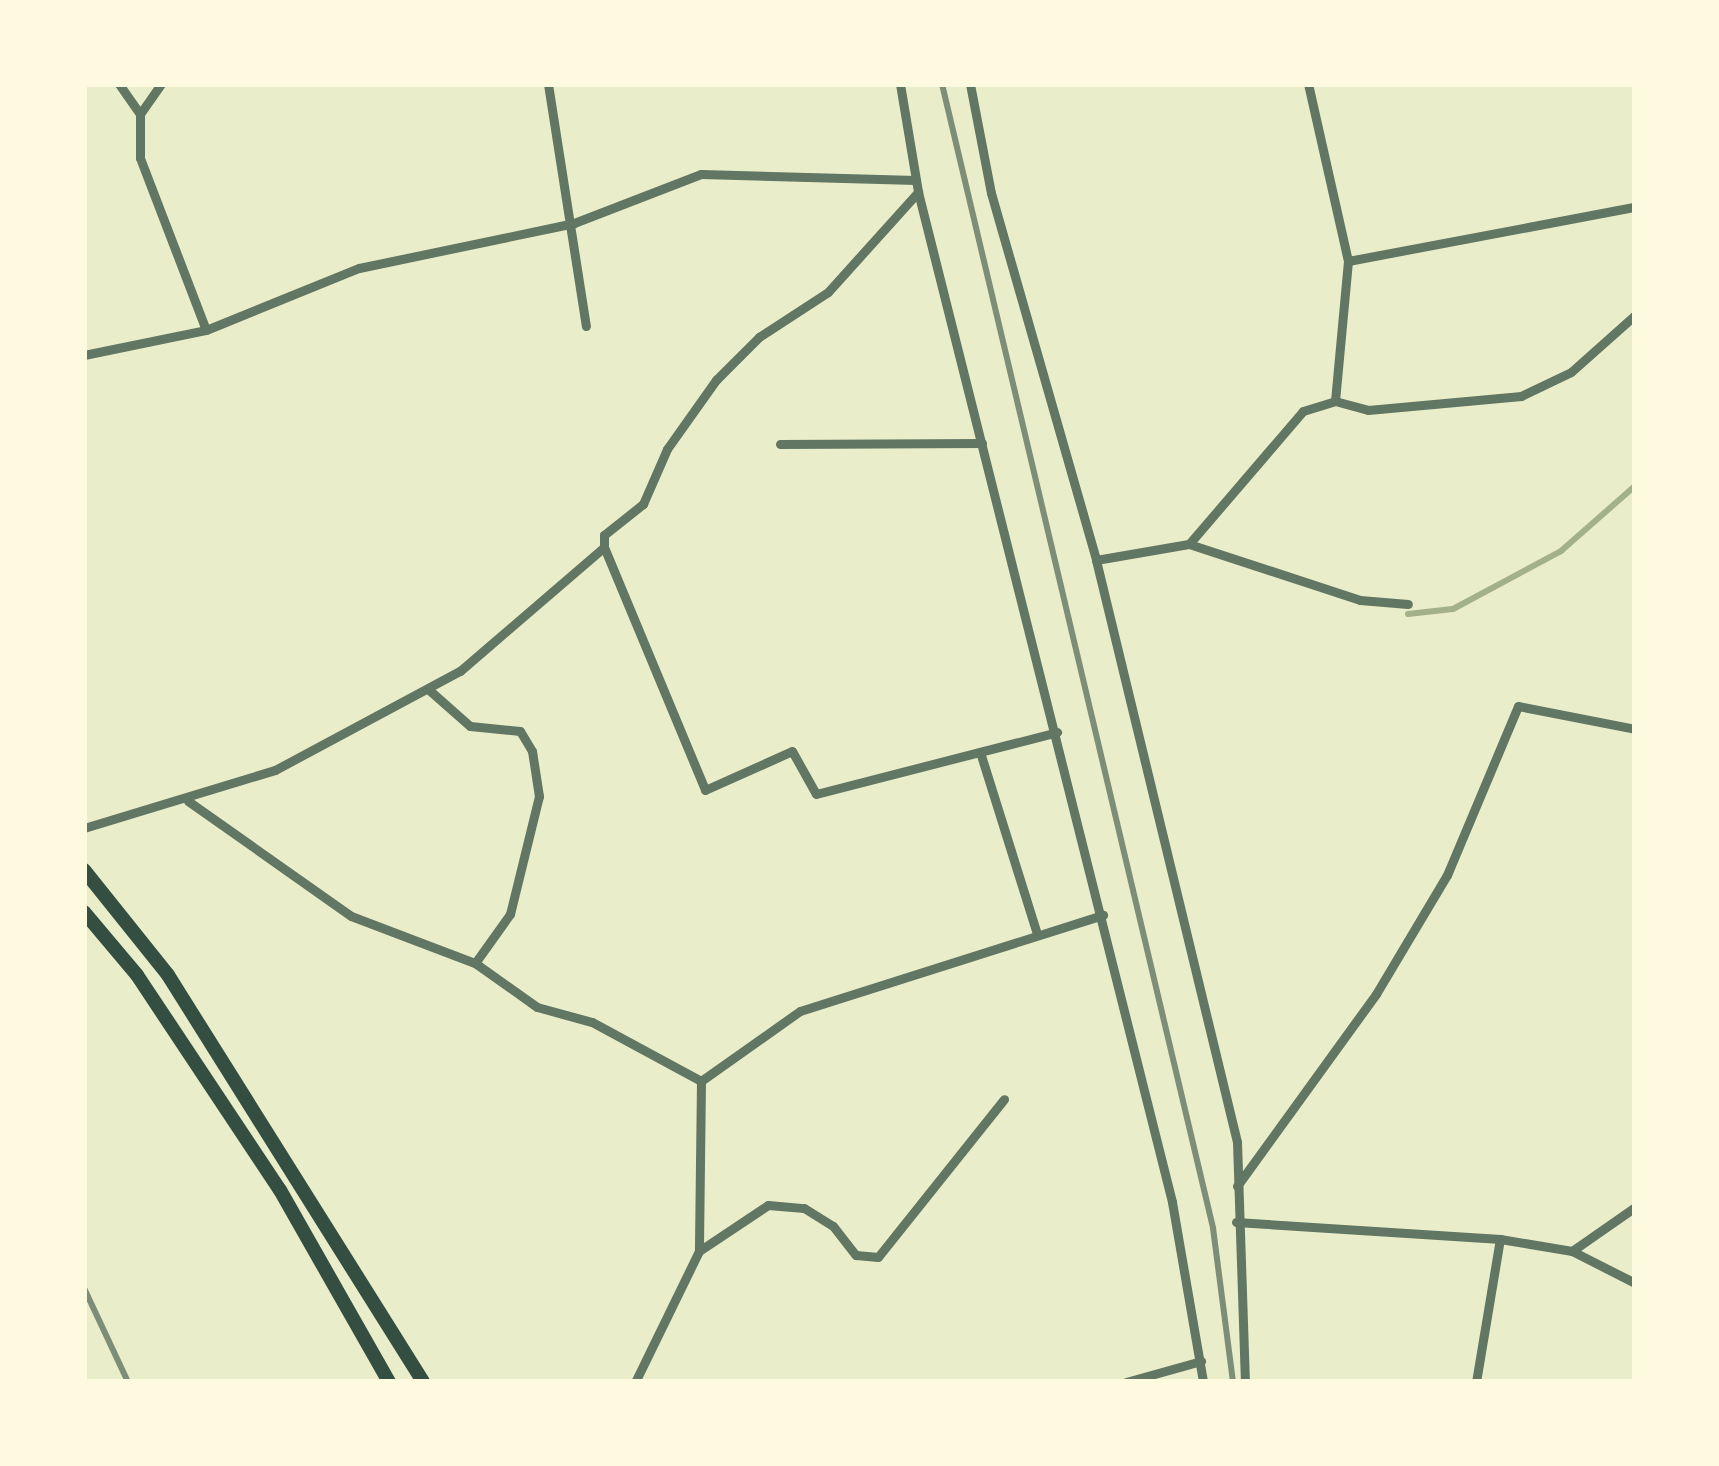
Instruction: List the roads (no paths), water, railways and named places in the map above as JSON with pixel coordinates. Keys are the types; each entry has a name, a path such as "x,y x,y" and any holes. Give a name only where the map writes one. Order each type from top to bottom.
{"main road":[{"path":"84,870 180,993 423,1382"},
{"path":"84,912 137,975 280,1190 388,1382"}],"street":[{"path":"119,84 140,113 140,158 206,330"},
{"path":"140,113 161,84"},
{"path":"548,84 574,223 586,326"},
{"path":"900,84 917,186 1103,915 1203,1382"},
{"path":"970,84 991,193 1009,234 1096,560 1237,1142 1234,1190 1245,1382"},
{"path":"1308,84 1348,261 1335,401"},
{"path":"84,355 206,330 359,268 574,223 701,174 917,186"},
{"path":"917,186 828,292 759,337 716,380 667,449 643,503 604,535 604,547 705,790 791,751 816,794 1057,732"},
{"path":"1348,261 1635,208"},
{"path":"1189,544 1303,410 1335,401 1368,410 1521,396 1571,372 1635,316"},
{"path":"780,444 982,442"},
{"path":"1096,560 1189,544 1360,600 1408,604"},
{"path":"84,828 188,801 275,770 460,671 604,547"},
{"path":"428,688 470,726 520,731 532,751 539,796 510,914 475,962"},
{"path":"1234,1190 1376,994 1447,875 1518,706 1635,729"},
{"path":"980,752 1037,934"},
{"path":"188,801 351,916 475,962 537,1007 592,1022 700,1081"},
{"path":"700,1081 800,1011 1103,915"},
{"path":"635,1382 699,1251 700,1081"},
{"path":"699,1251 768,1205 804,1208 833,1226 856,1255 878,1257 1004,1099"},
{"path":"1572,1251 1635,1207"},
{"path":"1237,1222 1500,1239 1572,1251 1635,1283"},
{"path":"1476,1382 1500,1239"},
{"path":"1126,1382 1201,1361"}],"waterway":[{"path":"1408,614 1453,609 1561,551 1635,486"}],"railway":[{"path":"942,84 1213,1228 1233,1382"},
{"path":"84,1288 128,1382"}]}
